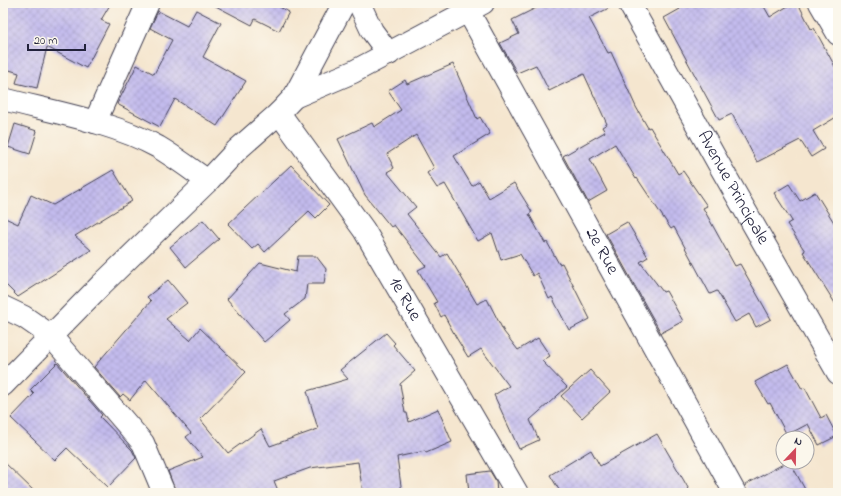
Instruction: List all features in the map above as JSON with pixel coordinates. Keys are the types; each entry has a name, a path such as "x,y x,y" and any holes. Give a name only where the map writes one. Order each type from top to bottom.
{"main road":[{"path":"94,122 148,3"},
{"path":"3,385 50,336 208,181 237,150 279,113 294,97 344,3"},
{"path":"359,3 372,31 389,54"},
{"name":"Avenue Principale","path":"629,3 717,161 838,372"},
{"path":"820,3 838,34"},
{"path":"294,97 353,72 476,7"},
{"name":"2e Rue","path":"476,7 735,493"},
{"path":"3,99 94,122 131,135 158,147 208,181"},
{"name":"1e Rue","path":"279,113 364,230 517,493"},
{"path":"3,307 24,318 50,336 143,443 164,493"}],"building":[{"path":"3,3 111,3 101,20 109,24 86,68 47,47 37,88 16,83 19,73 3,68"},
{"path":"210,3 272,3 289,12 279,31 255,19 252,25"},
{"path":"546,3 617,3 589,18 608,53 611,52 636,107 648,128 650,127 678,174 683,171 707,206 703,208 735,266 740,264 771,319 756,327 749,314 735,322 717,291 710,294 674,227 671,229 637,178 636,179 615,144 590,159 607,191 588,202 563,156 605,132 602,127 607,124 584,74 549,91 536,65 517,73 500,43 519,34 512,20"},
{"path":"676,3 762,3 770,17 793,3 798,3 811,29 814,28 838,72 838,116 813,131 824,149 811,157 800,140 757,162 732,114 719,120 664,18 680,9"},
{"path":"196,10 221,23 203,57 246,81 217,126 175,99 160,127 117,104 137,65 154,74 172,40 150,28 158,11 187,26"},
{"path":"453,64 477,119 480,117 490,134 454,156 472,186 479,181 489,198 514,183 532,212 529,214 545,243 547,242 559,264 562,263 590,319 569,330 552,297 549,299 537,273 533,276 520,254 501,260 492,233 478,241 445,184 437,188 427,173 434,168 416,135 387,154 394,168 387,172 416,207 407,214 441,257 447,253 477,304 487,299 504,332 518,350 538,338 550,356 542,361 567,387 530,420 539,440 519,449 494,395 509,386 481,349 468,357 444,315 441,317 434,303 437,302 418,270 426,266 394,225 391,227 365,195 338,139 372,123 374,127 401,110 388,91 405,80 407,84"},
{"path":"15,124 37,131 30,154 8,147"},
{"path":"291,165 329,205 316,218 309,211 265,252 258,244 252,249 228,224"},
{"path":"113,170 132,201 75,236 91,250 18,297 3,282 3,217 18,224 31,195 53,205"},
{"path":"789,184 800,201 815,192 838,229 838,308 803,252 805,251 787,224 792,221 774,193"},
{"path":"203,220 219,239 186,267 170,247"},
{"path":"627,222 648,257 640,262 663,292 666,291 683,321 661,333 606,234"},
{"path":"298,256 316,256 326,269 324,284 307,284 305,299 285,314 290,320 264,342 227,299 260,263 296,272"},
{"path":"168,280 187,303 166,319 190,340 200,328 246,372 200,419 228,453 261,429 270,446 318,429 307,391 348,379 340,370 386,333 395,343 393,345 415,371 400,384 405,413 407,413 409,422 438,409 452,442 426,453 425,451 397,457 402,493 363,493 358,462 310,468 274,481 279,493 176,493 168,471 203,457 186,437 191,433 146,380 130,400 123,394 120,397 94,367 151,301 147,297"},
{"path":"57,363 102,415 100,417 132,450 136,458 108,487 67,448 55,460 11,418 34,394 30,390"},
{"path":"788,364 802,389 805,388 821,418 826,415 837,436 819,445 815,437 815,430 811,430 808,424 797,430 784,430 770,403 768,404 755,382"},
{"path":"590,370 610,392 582,418 561,396"},
{"path":"657,434 691,493 561,493 550,475 591,450 600,466"},
{"path":"3,461 36,493 3,493"},
{"path":"775,469 775,470 794,470 807,493 747,493 745,485"},
{"path":"490,471 496,481 497,493 469,493 467,474"}]}
